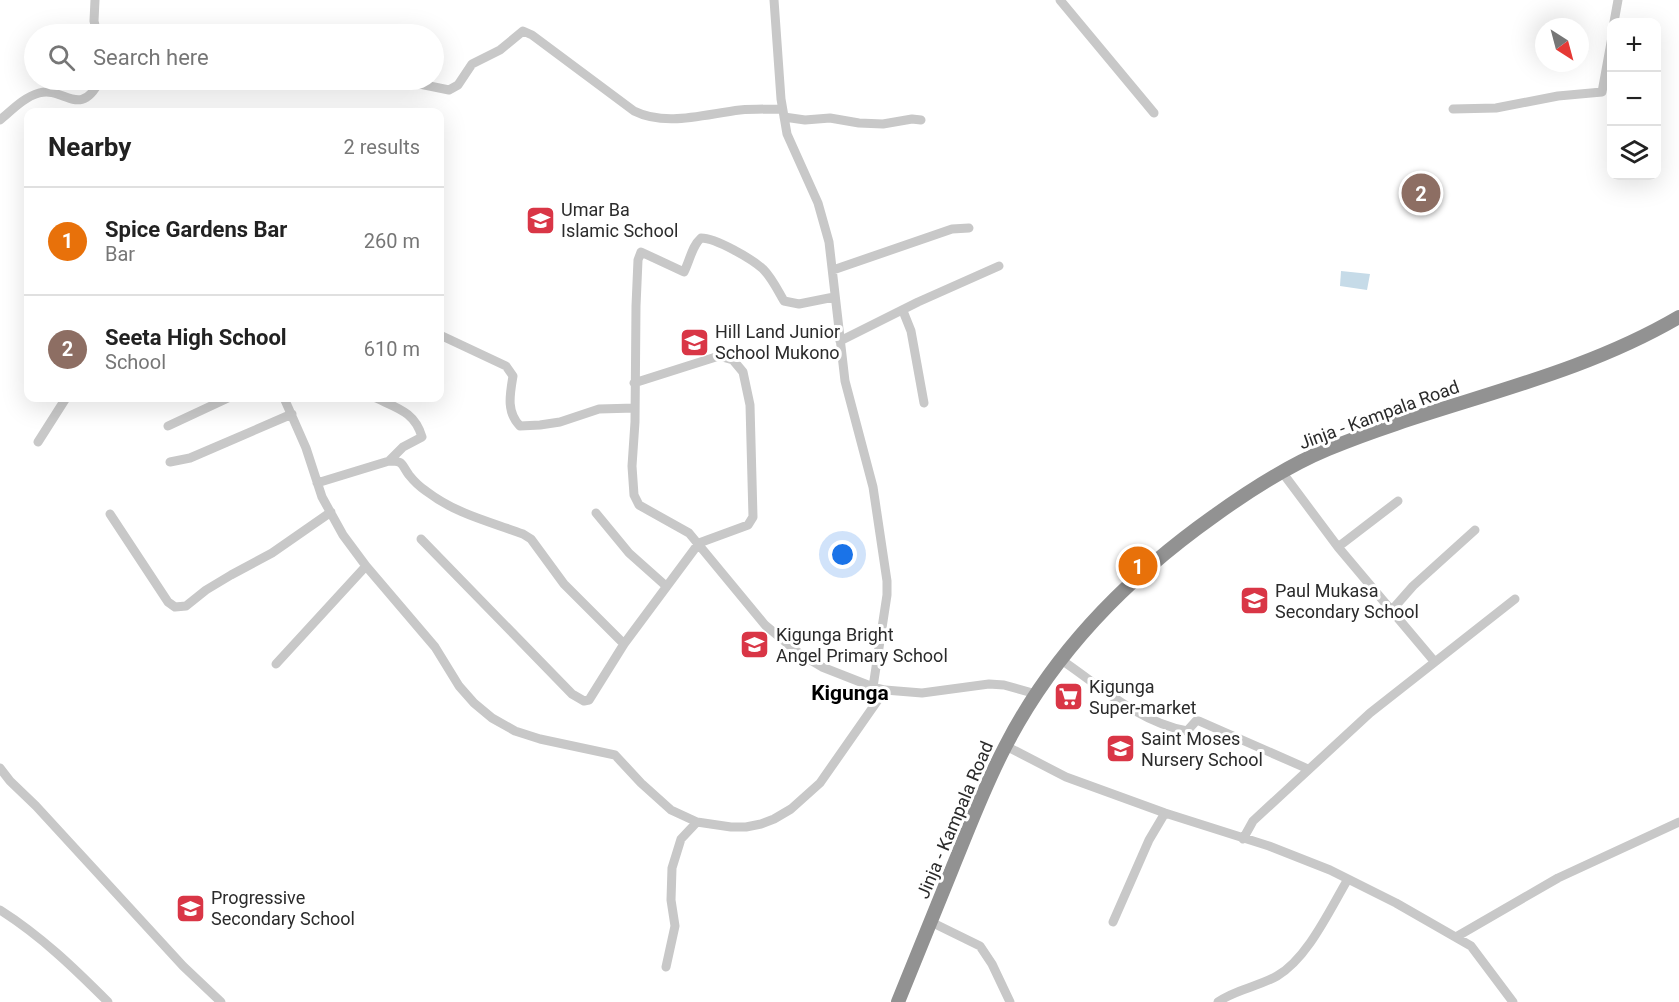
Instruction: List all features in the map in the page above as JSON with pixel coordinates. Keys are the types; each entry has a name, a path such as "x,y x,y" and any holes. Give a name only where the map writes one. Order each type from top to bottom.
{"highway":[{"name":"Jinja - Kampala Road","path":"898,1002 983,792 1005,746 1060,659 1102,611 1138,575 1187,535 1282,471 1327,450 1380,430 1569,368 1642,337 1679,317"}],"street":[{"path":"95,0 95,24"},
{"path":"774,0 783,113 787,134 818,204 829,242 845,381 873,487 887,581 886,603 873,687"},
{"path":"1060,0 1154,112"},
{"path":"1615,18 1618,0"},
{"path":"444,89 449,90 458,85 472,64 500,50 523,31 532,35 634,111 649,117 693,117 739,110 783,113 805,120 830,118 859,123 883,124 912,119 921,120"},
{"path":"1453,109 1496,108 1558,96 1602,92 1607,61"},
{"path":"0,120 29,97 39,93 50,92 70,100 82,99 94,90"},
{"path":"833,270 952,229 969,228"},
{"path":"834,297 799,304 784,301 763,269 708,238 701,238 694,244 692,257 684,272 641,252 638,260 632,466 636,501 647,511 689,533 765,625 800,654 822,667 885,690 922,693 988,684 1014,687 1036,694"},
{"path":"840,340 999,266"},
{"path":"903,311 911,331 924,403"},
{"path":"444,336 506,366 513,376 509,398 512,417 520,426 560,422 599,408 634,408"},
{"path":"420,539 572,694 584,701 589,700 624,644 699,543 748,525 753,518 750,405 743,372 733,360 719,356 634,383"},
{"path":"38,442 63,402"},
{"path":"168,426 207,402"},
{"path":"286,402 306,448 321,497 343,535 366,566 435,647 459,686 474,703 492,718 515,731 615,756 671,810 697,822 746,827 774,819 808,796 829,772 885,690"},
{"path":"384,402 406,413 418,425 422,437 403,447 389,461"},
{"path":"170,462 190,458 291,414"},
{"path":"316,483 389,461 399,461 405,465 408,474 424,490 458,512 523,534 531,539 564,584 624,644"},
{"path":"1282,471 1338,548 1434,662"},
{"path":"1338,548 1398,501"},
{"path":"110,514 168,602 175,607 186,606 206,590 272,553 331,512"},
{"path":"596,513 629,553 666,586"},
{"path":"1391,611 1413,586 1475,530"},
{"path":"276,664 366,566"},
{"path":"1243,839 1253,821 1370,713 1515,599"},
{"path":"1060,659 1125,705 1162,725 1187,731 1199,720 1308,769"},
{"path":"1005,746 1066,777 1165,813 1269,846 1348,879 1396,903 1471,946 1513,1002"},
{"path":"1,774 183,966 221,1002"},
{"path":"1113,922 1149,840 1165,813"},
{"path":"666,967 675,926 671,900 672,867 681,839 697,822"},
{"path":"1456,937 1558,878 1679,822"},
{"path":"1218,1002 1234,991 1278,975 1290,965 1309,943 1348,879"},
{"path":"0,910 27,927 53,949 108,1002"},
{"path":"931,922 980,946 992,964 1010,1002"}],"water":[{"path":"1341,271 1370,274 1367,290 1340,286"}],"place":[{"name":"Seeta High School","path":"1421,193"},
{"name":"Umar Ba Islamic School","path":"540,220"},
{"name":"Hill Land Junior School Mukono","path":"694,342"},
{"name":"Spice Gardens Bar","path":"1138,566"},
{"name":"Paul Mukasa Secondary School","path":"1254,601"},
{"name":"Kigunga Bright Angel Primary School","path":"755,645"},
{"name":"Kigunga Super-market","path":"1068,697"},
{"name":"Saint Moses Nursery School","path":"1120,749"},
{"name":"Progressive Secondary School","path":"190,908"}],"district":[{"name":"Kigunga","path":"850,693"}]}
